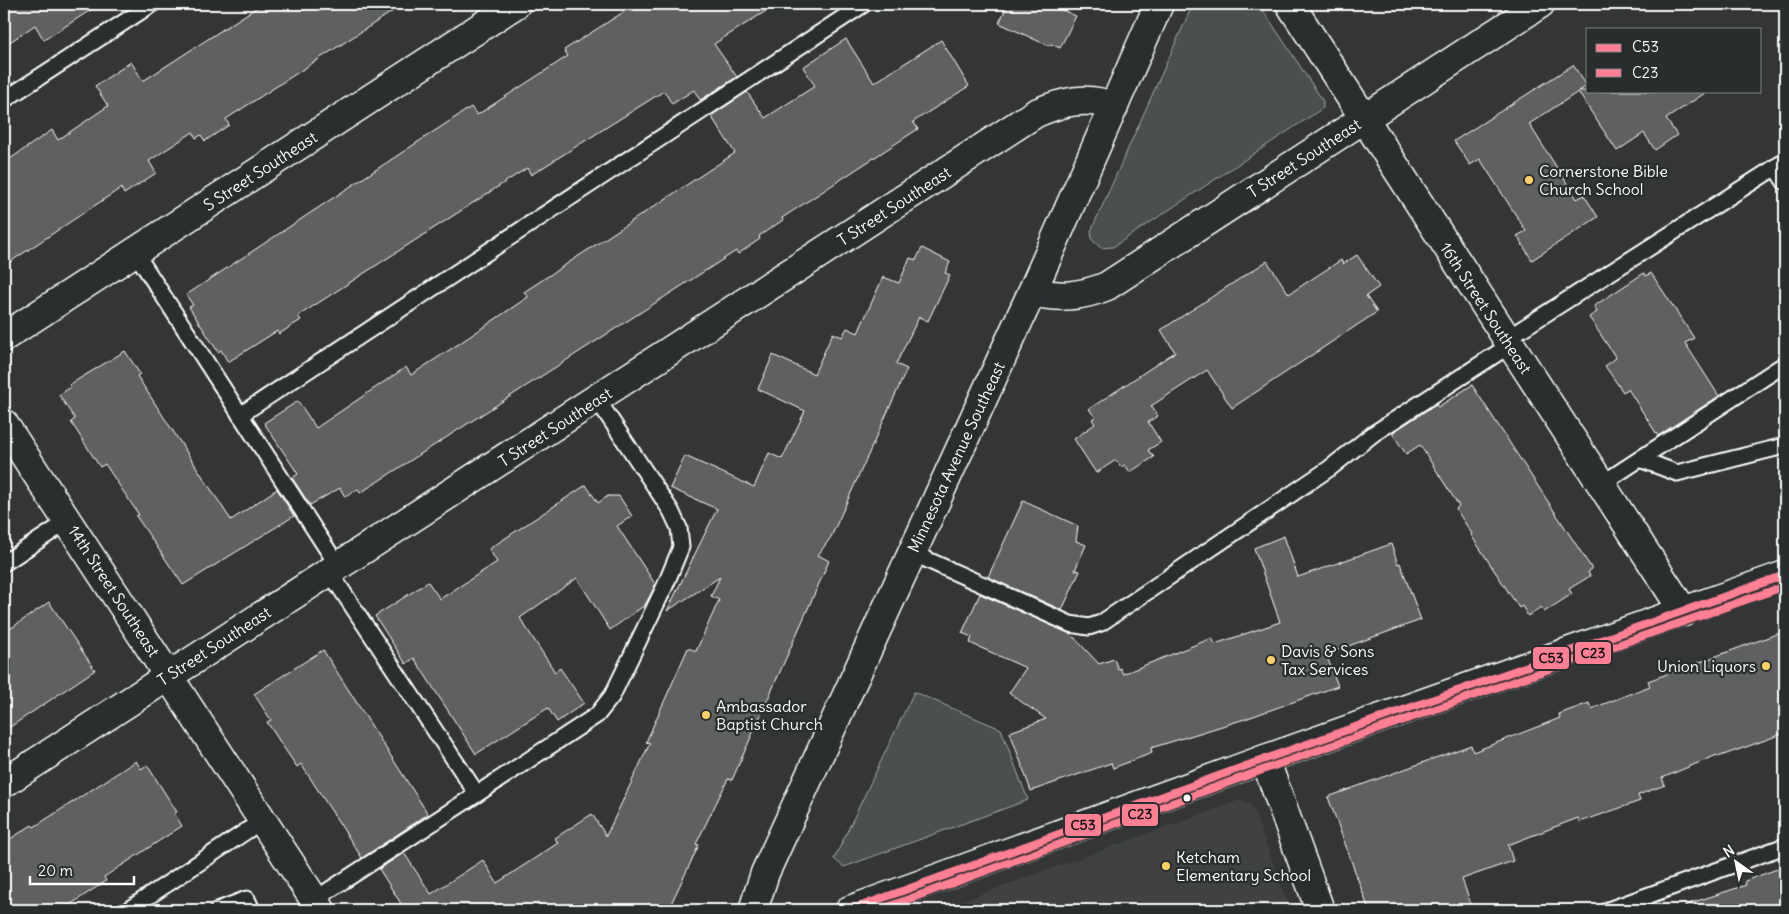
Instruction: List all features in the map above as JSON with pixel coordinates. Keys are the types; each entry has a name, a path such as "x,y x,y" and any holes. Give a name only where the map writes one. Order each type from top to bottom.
{"street":[{"name":"S Street Southeast","path":"4,337 516,4"},
{"name":"Minnesota Avenue Southeast","path":"753,910 765,873 1032,292 1159,4"},
{"name":"16th Street Southeast","path":"1290,4 1684,612"},
{"name":"T Street Southeast","path":"1032,292 1050,296 1070,297 1108,286 1540,4"},
{"name":"T Street Southeast","path":"4,783 1036,113 1058,103 1080,100 1104,103 1114,107"},
{"name":"14th Street Southeast","path":"4,424 263,820 316,906"},
{"path":"850,910 1265,759 1785,575"},
{"path":"1265,759 1320,910"}],"lane":[{"path":"4,100 152,4"},
{"path":"240,415 864,4"},
{"path":"912,553 1070,624 1089,627 1101,622 1241,530 1330,468 1374,434 1508,342 1780,164 1785,182"},
{"path":"135,252 240,415 477,794"},
{"path":"1600,485 1785,364"},
{"path":"316,906 477,794 597,715 612,696 666,586 681,547 680,528 671,511 597,399"},
{"path":"1640,459 1678,474 1784,446"},
{"path":"4,563 68,521"},
{"path":"128,910 263,820"},
{"path":"1608,910 1785,846"},
{"path":"218,910 247,899 252,910"}],"shaded area":[{"path":"1193,4 1259,4 1323,101 1323,108 1113,247 1101,248 1092,240 1091,231"},
{"path":"914,692 1001,729 1028,800 844,867 834,859"},
{"name":"Ketcham Elementary School","path":"1240,800 1251,805 1254,811 1290,910 937,910"}],"building":[{"path":"4,4 100,4 44,40 35,25 4,46"},
{"path":"262,4 404,4 226,119 229,125 205,141 201,135 196,138 193,132 149,161 156,173 124,194 121,188 4,266 4,163 52,130 58,140 108,106 95,86 131,62 143,81"},
{"path":"636,4 777,4 714,44 737,77 700,100 694,90 672,104 664,91 531,175 527,168 298,316 301,320 279,334 277,331 228,362 221,350 218,352 189,307 193,305 186,295 471,107 477,115 568,56 564,50"},
{"path":"1008,4 1049,4 1076,16 1060,48 1051,44 1049,46 999,23"},
{"path":"846,39 874,83 941,40 969,86 913,122 918,129 782,218 783,220 759,236 760,239 738,254 736,251 360,493 358,489 345,497 340,488 310,505 292,478 298,474 264,423 298,401 316,428 406,367 411,375 457,345 528,297 524,292 735,153 711,116 747,92 765,118 815,86 803,67"},
{"name":"Cornerstone Bible Church School","path":"1573,65 1586,84 1586,87 1579,91 1706,92 1666,119 1677,135 1655,150 1644,133 1617,151 1578,92 1529,124 1577,199 1584,195 1598,217 1532,260 1517,236 1526,231 1480,159 1470,165 1454,141"},
{"path":"922,248 950,262 945,273 950,275 928,321 919,317 896,364 907,369 831,537 818,555 829,561 732,780 728,779 696,844 699,845 668,910 405,910 379,869 404,853 431,894 483,860 497,883 558,843 555,838 592,814 606,836 650,743 646,742 688,648 696,651 719,600 711,596 720,577 667,611 717,509 670,488 685,456 754,487 769,453 782,459 805,411 758,389 773,355 814,374 833,333 842,337 847,328 858,333 883,277 899,283 910,258 916,260"},
{"path":"1357,255 1379,287 1366,296 1377,312 1232,408 1207,370 1151,406 1158,416 1148,422 1161,442 1148,450 1154,457 1130,472 1125,465 1121,467 1116,460 1096,473 1074,439 1095,424 1092,419 1095,417 1089,409 1175,352 1161,330 1267,261 1289,294 1341,260 1343,264"},
{"path":"1644,273 1646,276 1651,273 1694,338 1685,343 1719,396 1658,436 1628,389 1623,392 1605,366 1616,358 1589,317 1597,312 1594,306"},
{"path":"125,351 140,374 137,376 231,520 277,489 294,516 183,585 136,516 139,515 105,464 100,467 71,422 75,419 59,395 71,387 69,385"},
{"path":"1472,385 1592,569 1588,572 1590,576 1569,589 1572,594 1544,612 1541,607 1528,616 1522,606 1519,608 1471,535 1456,509 1459,506 1420,445 1406,454 1392,433 1436,404 1438,407"},
{"path":"586,485 598,503 608,496 619,496 632,516 617,526 655,584 654,588 645,605 610,630 577,578 520,618 555,672 560,668 584,703 557,722 548,708 476,754 414,658 406,664 375,616 428,582 440,599 497,562 489,549"},
{"path":"1023,501 1078,526 1076,541 1086,545 1075,570 1080,571 1062,610 988,577"},
{"path":"1284,536 1298,577 1391,544 1421,620 1326,654 1338,686 1248,718 1151,748 1152,753 1113,768 1111,763 1031,791 1010,732 1046,719 1009,693 1026,668 970,643 972,637 962,633 980,594 1071,634 1099,664 1114,659 1118,669 1120,668 1123,674 1212,638 1215,644 1280,622 1254,548"},
{"path":"49,602 95,670 4,731 4,633"},
{"path":"1785,631 1785,733 1718,757 1717,755 1662,778 1665,785 1638,795 1640,801 1580,822 1578,818 1508,845 1513,861 1462,879 1473,910 1369,910 1328,797 1471,745 1473,752 1560,718 1559,714 1589,703 1591,709 1650,686 1648,681"},
{"path":"323,650 428,814 362,858 301,764 297,767 282,745 267,722 271,720 254,694"},
{"path":"136,761 141,769 147,765 177,812 174,813 182,826 104,877 106,881 62,910 59,906 52,910 4,910 4,843 32,825 34,827"},
{"path":"1785,866 1785,910 1686,910 1685,905 1746,885 1745,881"}],"transit line":[{"name":"C53","path":"850,910 1265,759 1785,575"},
{"name":"C23","path":"879,910 1268,768 1785,586"}],"place":[{"name":"Cornerstone Bible Church School","path":"1529,180"},
{"name":"Davis & Sons Tax Services","path":"1271,660"},
{"name":"Union Liquors","path":"1766,666"},
{"name":"Ambassador Baptist Church","path":"706,715"},
{"name":"Ketcham Elementary School","path":"1166,866"}]}
